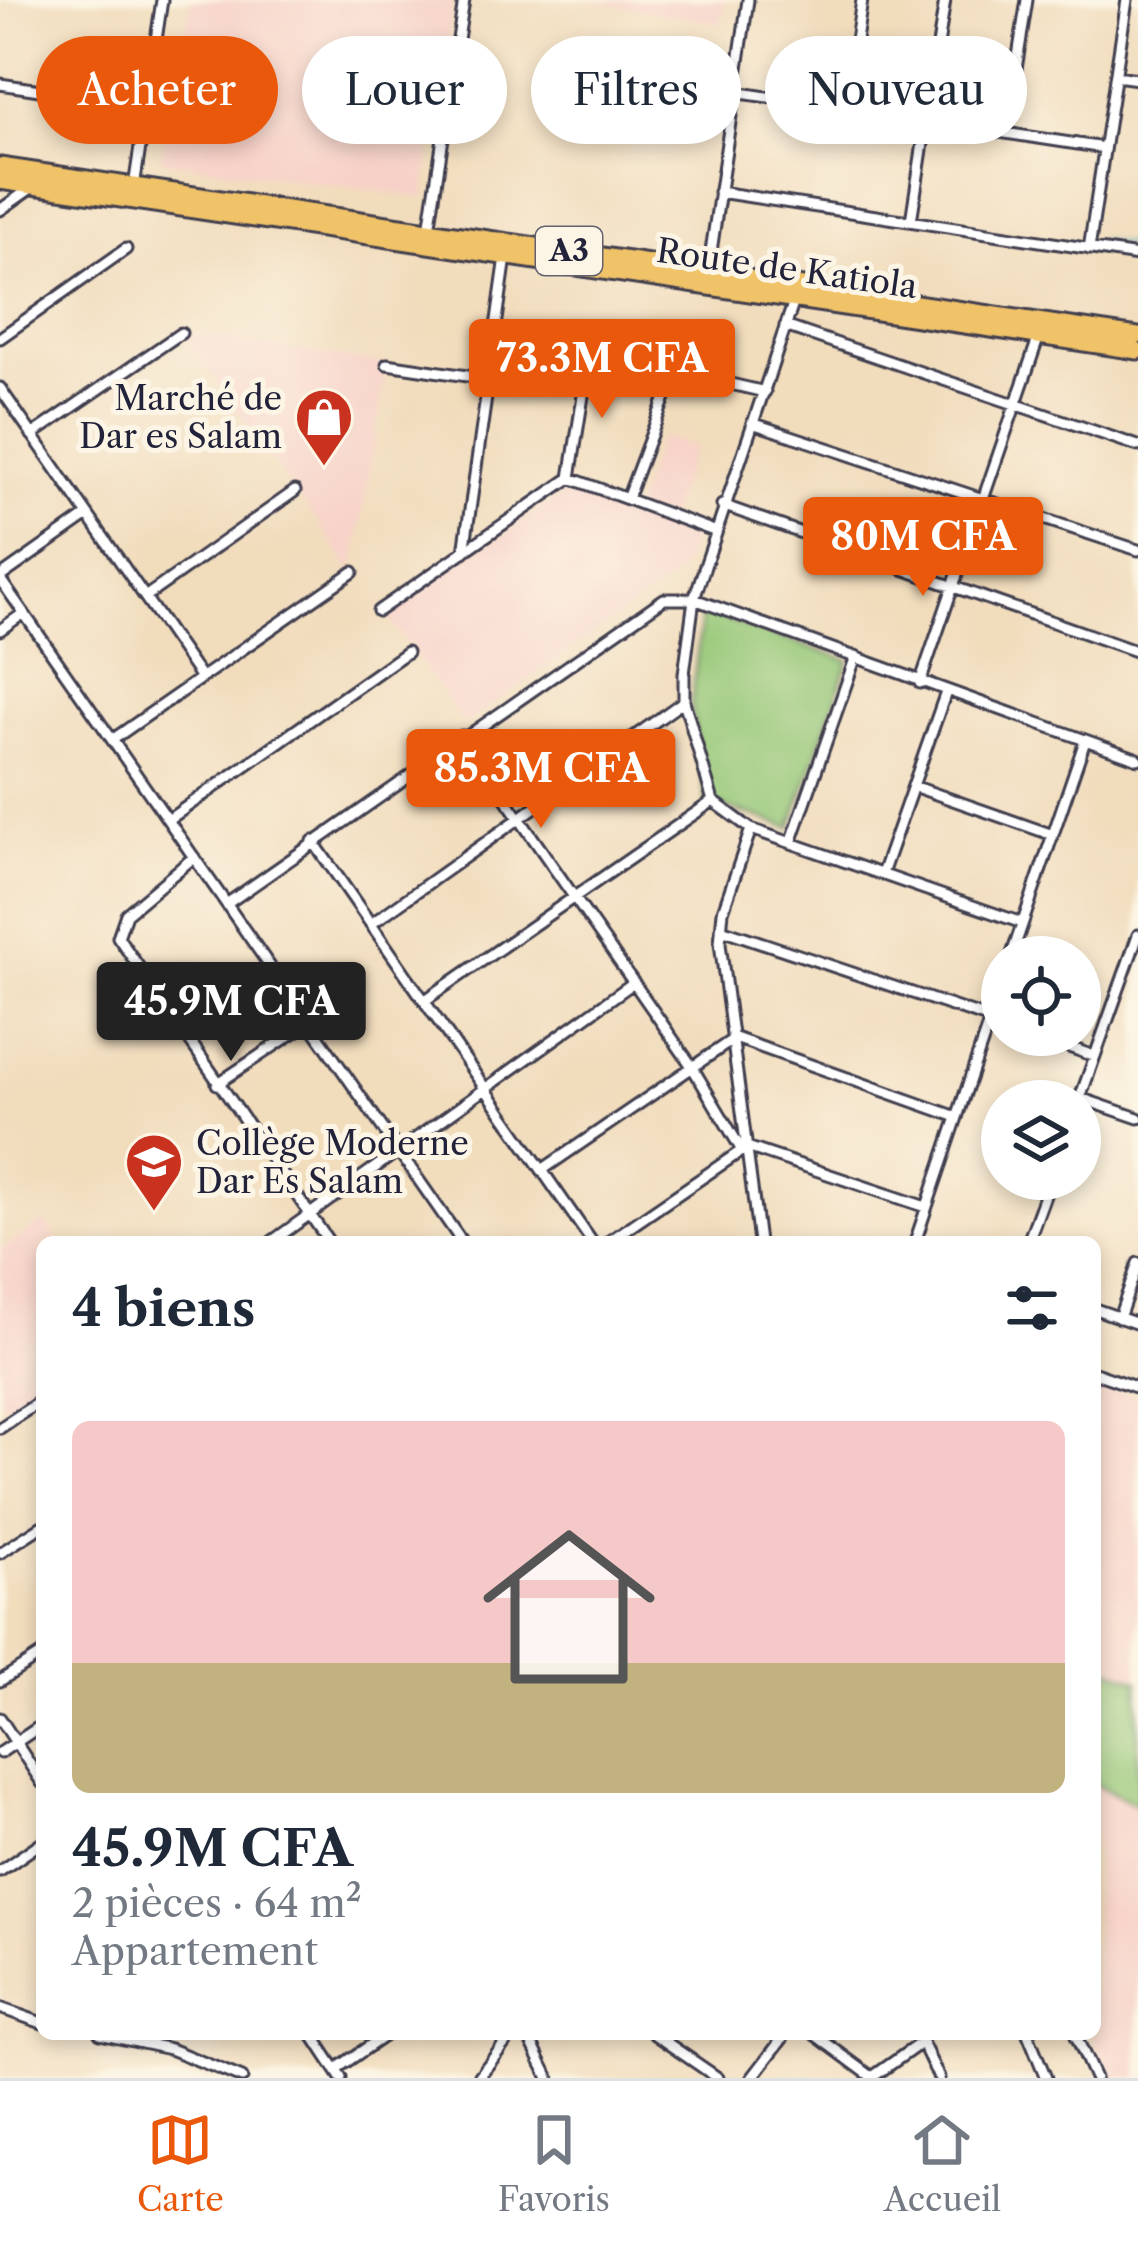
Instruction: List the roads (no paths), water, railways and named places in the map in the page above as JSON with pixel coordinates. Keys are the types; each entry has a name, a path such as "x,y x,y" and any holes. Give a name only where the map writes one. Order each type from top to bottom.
{"highway":[{"name":"Route de Katiola","path":"0,166 1138,336"},
{"name":"Route de Katiola","path":"0,181 1138,351"}],"street":[{"path":"156,36 162,0"},
{"path":"429,230 464,0"},
{"path":"741,46 748,0"},
{"path":"857,36 862,0"},
{"path":"939,36 945,0"},
{"path":"1021,36 1027,0"},
{"path":"1089,249 1127,1 1111,0"},
{"path":"1115,76 1138,79"},
{"path":"0,84 36,89"},
{"path":"1027,135 1104,148"},
{"path":"134,187 140,144"},
{"path":"708,272 726,144"},
{"path":"910,221 922,144"},
{"path":"0,211 34,186"},
{"path":"718,192 1138,256"},
{"path":"0,338 126,249"},
{"path":"464,552 506,257"},
{"path":"794,301 694,599 685,701 713,801 751,829 1022,923"},
{"path":"785,326 1138,446"},
{"path":"32,435 182,333"},
{"path":"920,683 1039,335"},
{"path":"493,343 675,370 765,392"},
{"path":"378,611 570,478 589,358"},
{"path":"387,364 487,379"},
{"path":"627,499 675,370"},
{"path":"0,388 201,678"},
{"path":"752,423 1138,550"},
{"path":"570,478 714,531"},
{"path":"145,597 295,491"},
{"path":"722,505 1138,652"},
{"path":"88,515 0,578 458,1236"},
{"path":"112,740 353,572"},
{"path":"228,903 653,602 694,599 1138,759"},
{"path":"0,630 24,614"},
{"path":"168,820 406,652"},
{"path":"791,843 856,656"},
{"path":"882,874 946,692"},
{"path":"370,924 685,701"},
{"path":"462,736 744,1148 926,1208"},
{"path":"1018,936 1085,741"},
{"path":"913,786 1053,835"},
{"path":"424,1001 713,801"},
{"path":"751,829 721,929 758,1236"},
{"path":"313,841 588,1236"},
{"path":"194,857 126,914 118,937 325,1236"},
{"path":"721,929 981,1016"},
{"path":"1101,1037 1138,935"},
{"path":"280,1236 485,1084 634,983"},
{"path":"217,1084 310,1022"},
{"path":"542,1170 735,1038"},
{"path":"735,1038 957,1117"},
{"path":"917,1236 982,1056"},
{"path":"1086,1080 1094,1056"},
{"path":"1101,1106 1138,1118"},
{"path":"617,1236 744,1148"},
{"path":"1030,1236 1043,1200"},
{"path":"1120,1318 1138,1264"},
{"path":"1101,1311 1138,1324"},
{"path":"1101,1375 1138,1388"},
{"path":"0,1408 4,1425 36,1404"},
{"path":"0,1552 36,1530"},
{"path":"0,1681 36,1658"},
{"path":"0,1718 36,1774"},
{"path":"0,1754 36,1729"},
{"path":"0,1871 36,1846"},
{"path":"0,2008 36,2021"},
{"path":"128,2040 170,2049 242,2078"},
{"path":"315,2040 339,2073 380,2040"},
{"path":"478,2078 507,2040"},
{"path":"530,2040 549,2078"},
{"path":"663,2040 718,2078"},
{"path":"669,2044 672,2040"},
{"path":"752,2078 781,2040"},
{"path":"822,2040 872,2078 918,2040"},
{"path":"921,2040 939,2078"},
{"path":"1030,2040 1046,2078"},
{"path":"1078,2040 1095,2078"}],"waterway":[{"path":"1101,241 1138,247"}],"place":[{"name":"Marché de Dar es Salam","path":"324,468"},
{"name":"Collège Moderne Dar Es Salam","path":"154,1213"}]}
